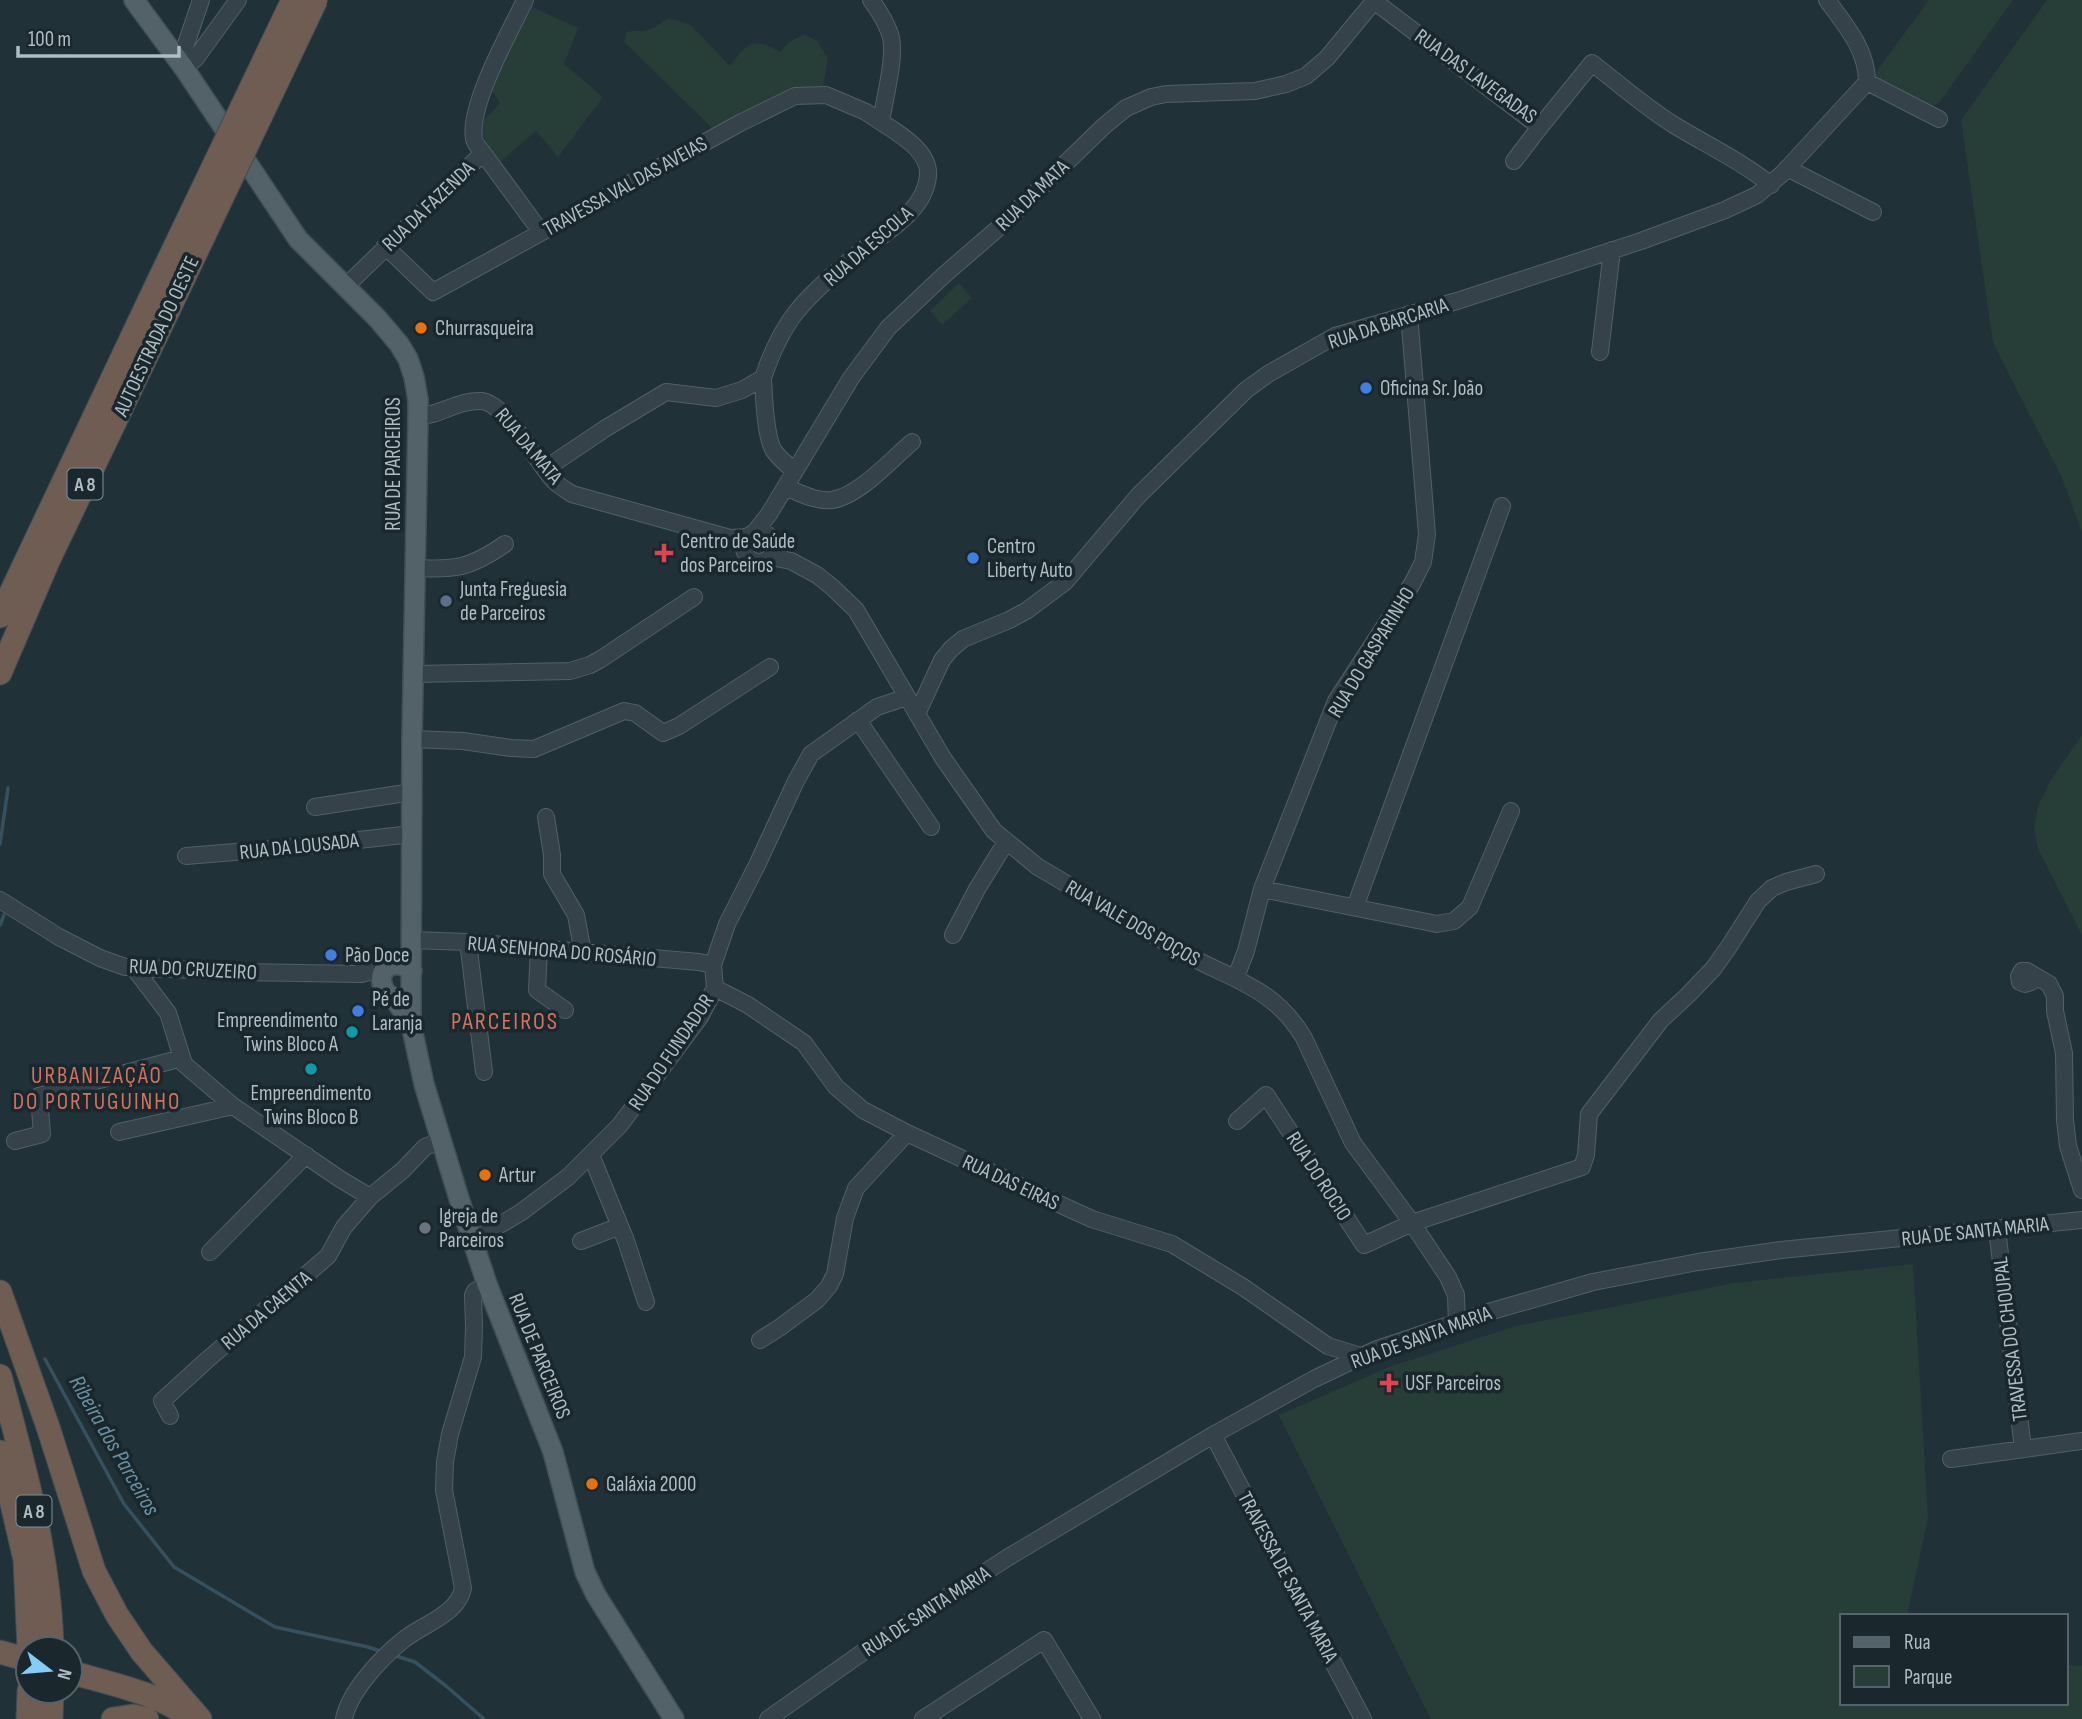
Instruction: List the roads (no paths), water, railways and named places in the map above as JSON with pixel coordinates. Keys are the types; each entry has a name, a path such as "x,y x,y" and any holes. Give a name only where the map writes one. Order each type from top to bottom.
{"highway":[{"name":"AUTOESTRADA DO OESTE","path":"0,673 293,0"},
{"name":"AUTOESTRADA DO OESTE","path":"0,616 316,0"},
{"path":"0,1292 48,1427 94,1571 117,1615 142,1652 200,1719"},
{"name":"A 8","path":"0,1376 43,1553 52,1635"},
{"name":"A 8","path":"0,1452 25,1560 29,1635"},
{"path":"0,1520 6,1530 19,1583 27,1592"},
{"path":"84,1680 169,1719"},
{"path":"84,1685 172,1705 190,1719"},
{"path":"113,1719 133,1716 147,1719"}],"main road":[{"name":"RUA DE PARCEIROS","path":"134,0 180,61 298,239 377,318 404,352 414,377 418,408 411,940 396,979 411,1024 424,1084 472,1241 553,1452 585,1572 596,1595 674,1719"}],"street":[{"path":"180,61 201,0"},
{"path":"180,61 196,58 238,0"},
{"name":"RUA DA FAZENDA","path":"345,287 483,153 474,141 475,114 525,0"},
{"path":"872,0 883,16 891,37 892,55 881,122"},
{"name":"RUA DAS LAVEGADAS","path":"1374,0 1539,127 1592,63 1672,123 1748,167 1771,185"},
{"name":"RUA DA MATA","path":"418,408 429,416 461,402 484,401 492,404 524,440 555,483 572,494 749,541 769,514 851,378 888,328 1003,224 1104,126 1126,108 1151,97 1166,94 1255,91 1306,76 1327,58 1374,0"},
{"path":"1827,0 1859,46 1867,69 1867,82 1939,119"},
{"name":"RUA DA BARCARIA","path":"917,714 942,660 951,649 963,639 1009,621 1059,587 1138,496 1247,390 1268,374 1335,335 1457,301 1612,250 1725,210 1757,195 1771,185 1867,82"},
{"name":"TRAVESSA VAL DAS AVEIAS","path":"385,246 433,292 740,123 795,96 826,95 866,112 881,122"},
{"name":"RUA DA ESCOLA","path":"795,471 772,448 764,405 763,378 775,347 796,312 857,254 909,213 923,195 928,174 923,155 881,122"},
{"path":"1514,162 1539,127"},
{"path":"483,153 541,232"},
{"path":"1787,168 1873,212"},
{"path":"1600,352 1612,250"},
{"name":"RUA DO GASPARINHO","path":"1236,977 1246,951 1262,889 1336,701 1412,584 1423,562 1427,534 1409,314"},
{"path":"545,469 666,392 716,398 742,390 763,378"},
{"path":"785,487 816,499 831,500 846,496 912,442"},
{"path":"1355,907 1502,506"},
{"path":"769,514 772,546 765,561 757,563 749,559 749,541 763,533 772,546"},
{"path":"415,568 451,569 486,557 505,544"},
{"name":"RUA VALE DOS POÇOS","path":"772,546 824,581 856,610 943,758 994,831 1006,842 1038,867 1148,933 1210,967 1236,977 1272,1000 1295,1024 1353,1143 1448,1277 1456,1295 1457,1323"},
{"path":"413,674 570,671 601,659 694,597"},
{"path":"412,739 463,741 534,749 624,711 635,713 663,733 679,726 770,667"},
{"name":"RUA DO FUNDADOR","path":"472,1241 520,1213 568,1177 620,1125 700,1017 715,988 713,965 727,924 811,754 877,707 907,696"},
{"path":"858,720 931,827"},
{"path":"315,807 412,792"},
{"path":"1262,889 1437,924 1454,921 1470,907 1511,811"},
{"path":"546,817 552,874 576,915 583,953"},
{"name":"RUA DA LOUSADA","path":"186,856 412,834"},
{"path":"953,935 1006,842"},
{"path":"1412,1223 1581,1167 1586,1155 1589,1114 1661,1020 1713,969 1758,901 1772,888 1815,874"},
{"name":"RUA DO CRUZEIRO","path":"0,900 59,937 117,965 134,968 361,974 396,979"},
{"name":"RUA SENHORA DO ROSÁRIO","path":"411,940 468,942 713,965"},
{"path":"468,942 484,1072"},
{"path":"539,948 537,990 565,1010"},
{"path":"134,968 168,1013 184,1064 233,1106 370,1197 403,1170 425,1147 442,1140"},
{"path":"2033,975 2049,984 2055,996 2055,1011 2064,1053 2068,1146 2082,1190"},
{"name":"RUA DAS EIRAS","path":"715,988 748,1005 804,1043 836,1087 863,1110 1072,1210 1172,1244 1243,1287 1328,1346 1361,1356"},
{"path":"15,1141 42,1134 39,1097 182,1058"},
{"name":"RUA DO ROCIO","path":"1237,1121 1266,1095 1364,1245 1412,1223"},
{"path":"119,1132 233,1106"},
{"path":"760,1340 817,1300 829,1286 835,1274 845,1218 856,1188 907,1133"},
{"path":"210,1252 306,1155"},
{"path":"591,1155 621,1226 646,1302"},
{"name":"RUA DA CAENTA","path":"170,1416 162,1401 328,1256 344,1227 370,1197"},
{"name":"RUA DE SANTA MARIA","path":"768,1719 927,1609 1213,1435 1314,1379 1377,1349 1485,1313 1593,1282 1698,1262 1781,1250 2082,1220"},
{"path":"581,1241 621,1226"},
{"name":"TRAVESSA DO CHOUPAL","path":"1997,1229 2023,1449"},
{"path":"344,1719 346,1709 363,1681 387,1656 403,1640 455,1606 461,1598 463,1588 444,1490 445,1462 450,1434 473,1357 473,1295 487,1284"},
{"name":"RUA VALE DOS POÇOS","path":"1456,1295 1485,1313"},
{"path":"1328,1346 1338,1368"},
{"name":"TRAVESSA DE SANTA MARIA","path":"1213,1435 1363,1719"},
{"name":"TRAVESSA DO CHOUPAL","path":"1951,1459 2082,1441"},
{"path":"923,1719 1044,1640 1092,1719"}],"waterway":[{"name":"Ribeira dos Parceiros","path":"0,844 8,788"},
{"name":"Ribeira dos Parceiros","path":"0,925 4,915"},
{"name":"Ribeira dos Parceiros","path":"45,1359 124,1504 174,1567 275,1627 383,1652"},
{"name":"Ribeira dos Parceiros","path":"393,1655 415,1662 484,1719"}],"place":[{"name":"Churrasqueira","path":"421,328"},
{"name":"Oficina Sr. João","path":"1366,388"},
{"name":"Centro de Saúde dos Parceiros","path":"664,553"},
{"name":"Centro Liberty Auto","path":"973,558"},
{"name":"Junta Freguesia de Parceiros","path":"446,601"},
{"name":"Pão Doce","path":"331,955"},
{"name":"Pé de Laranja","path":"358,1011"},
{"name":"Empreendimento Twins Bloco A","path":"352,1032"},
{"name":"Empreendimento Twins Bloco B","path":"311,1069"},
{"name":"Artur","path":"485,1175"},
{"name":"Igreja de Parceiros","path":"425,1228"},
{"name":"USF Parceiros","path":"1389,1383"},
{"name":"Galáxia 2000","path":"592,1484"}],"district":[{"name":"PARCEIROS","path":"505,1021"},
{"name":"URBANIZAÇÃO DO PORTUGUINHO","path":"97,1088"}]}
